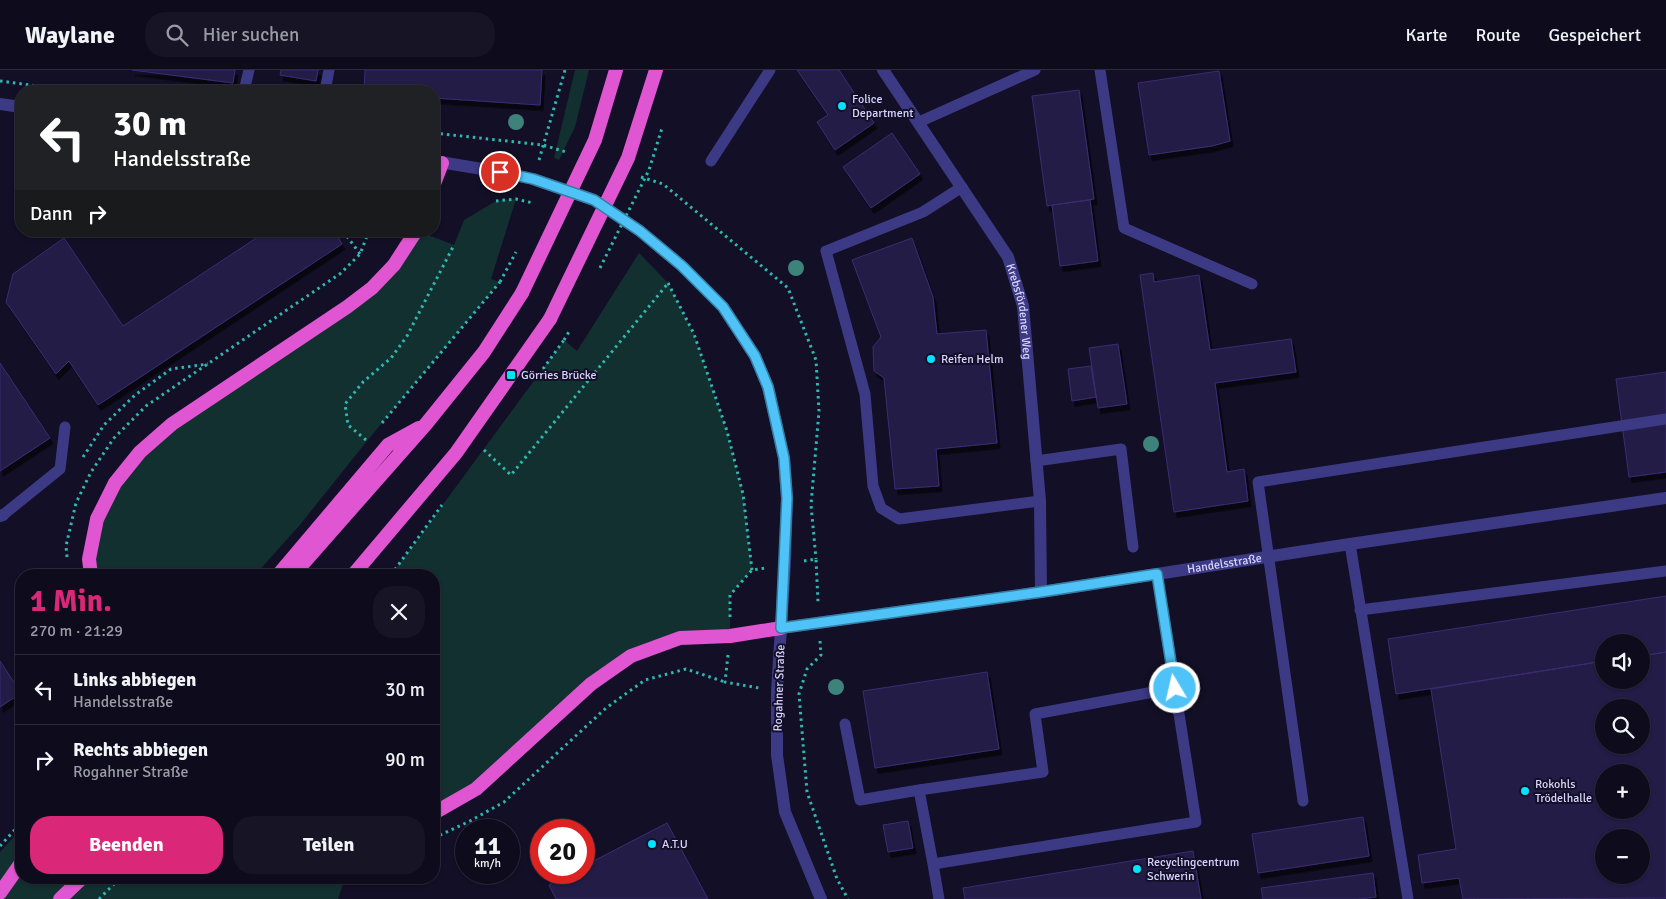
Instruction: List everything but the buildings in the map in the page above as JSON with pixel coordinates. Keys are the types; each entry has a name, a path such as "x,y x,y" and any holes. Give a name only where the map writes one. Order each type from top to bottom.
{"highway":[{"path":"298,569 426,424 484,352 522,293 595,140 616,70"},
{"path":"358,569 456,452 550,319 628,158 656,70"},
{"path":"90,569 89,559 97,519 115,483 140,452 172,424 331,318 372,288 394,265 412,237"},
{"path":"283,569 388,445 426,424"},
{"path":"440,810 476,789 591,684 632,656 680,638 730,636 781,628"},
{"path":"0,893 15,872"},
{"path":"0,893 15,878"},
{"path":"60,899 76,884"}],"street":[{"name":"Krebsfördener Weg","path":"883,70 1008,257 1023,306 1040,501 1041,592"},
{"path":"0,104 15,106"},
{"name":"Rogahner Straße","path":"440,162 533,179 594,200 640,231 682,266 723,307 755,356 768,387 784,458 787,498 777,692 777,755 785,812 821,899"},
{"name":"Handelsstraße","path":"781,628 1041,592 1269,556 1666,498"}],"lane":[{"path":"245,85 249,70"},
{"path":"326,85 329,70"},
{"path":"710,161 770,70"},
{"path":"919,122 1035,70"},
{"path":"1100,70 1124,228 1252,284"},
{"path":"962,187 923,212 826,252 865,394 872,486 881,508 898,519 1040,501"},
{"path":"1304,801 1258,482 1666,419"},
{"path":"1,516 60,469 65,427"},
{"path":"1036,461 1121,449 1133,547"},
{"path":"1350,544 1408,899"},
{"path":"1360,610 1666,571"},
{"path":"933,864 1196,822 1157,574"},
{"path":"845,724 860,800 1043,772 1035,714 1175,688"},
{"path":"919,790 939,899"}],"path":[{"path":"533,179 565,70"},
{"path":"0,81 30,85"},
{"path":"347,237 360,254"},
{"path":"78,464 104,425 136,394 171,369 209,364 341,273 360,254 367,237"},
{"path":"366,441 348,425 345,404 362,382 391,358 407,336 454,246"},
{"path":"484,450 511,474 682,266"},
{"path":"668,283 694,334 727,431 743,494 752,570"},
{"path":"440,835 504,802 606,708 645,680 686,669 725,682"},
{"path":"799,694 807,792 837,878 848,899"},
{"path":"0,846 15,830"},
{"path":"99,899 114,884"}],"green space":[{"path":"575,70 589,70 575,127 559,160 554,158"},
{"path":"516,199 491,279 500,282 367,441 299,526 260,569 92,569 97,519 140,452 347,307 412,237 433,237 454,245 464,220 496,201"},
{"path":"639,253 668,283 694,334 727,431 743,494 752,570 730,595 730,636 680,638 631,656 476,789 440,810 440,569 395,569 564,340 577,351"},
{"path":"15,836 15,884 343,884 338,899 0,899 0,852"}],"place":[{"name":"Folice Department","path":"842,106"},
{"name":"Reifen Helm","path":"931,359"},
{"name":"Görries Brücke","path":"511,375"},
{"name":"Rokohls Trödelhalle","path":"1525,791"},
{"name":"A.T.U","path":"652,844"},
{"name":"Recyclingcentrum Schwerin","path":"1137,869"}],"route":[{"path":"500,172 533,179 594,200 640,231 682,266 723,307 755,356 768,387 784,458 787,498 781,628 1157,574 1175,688"}]}
